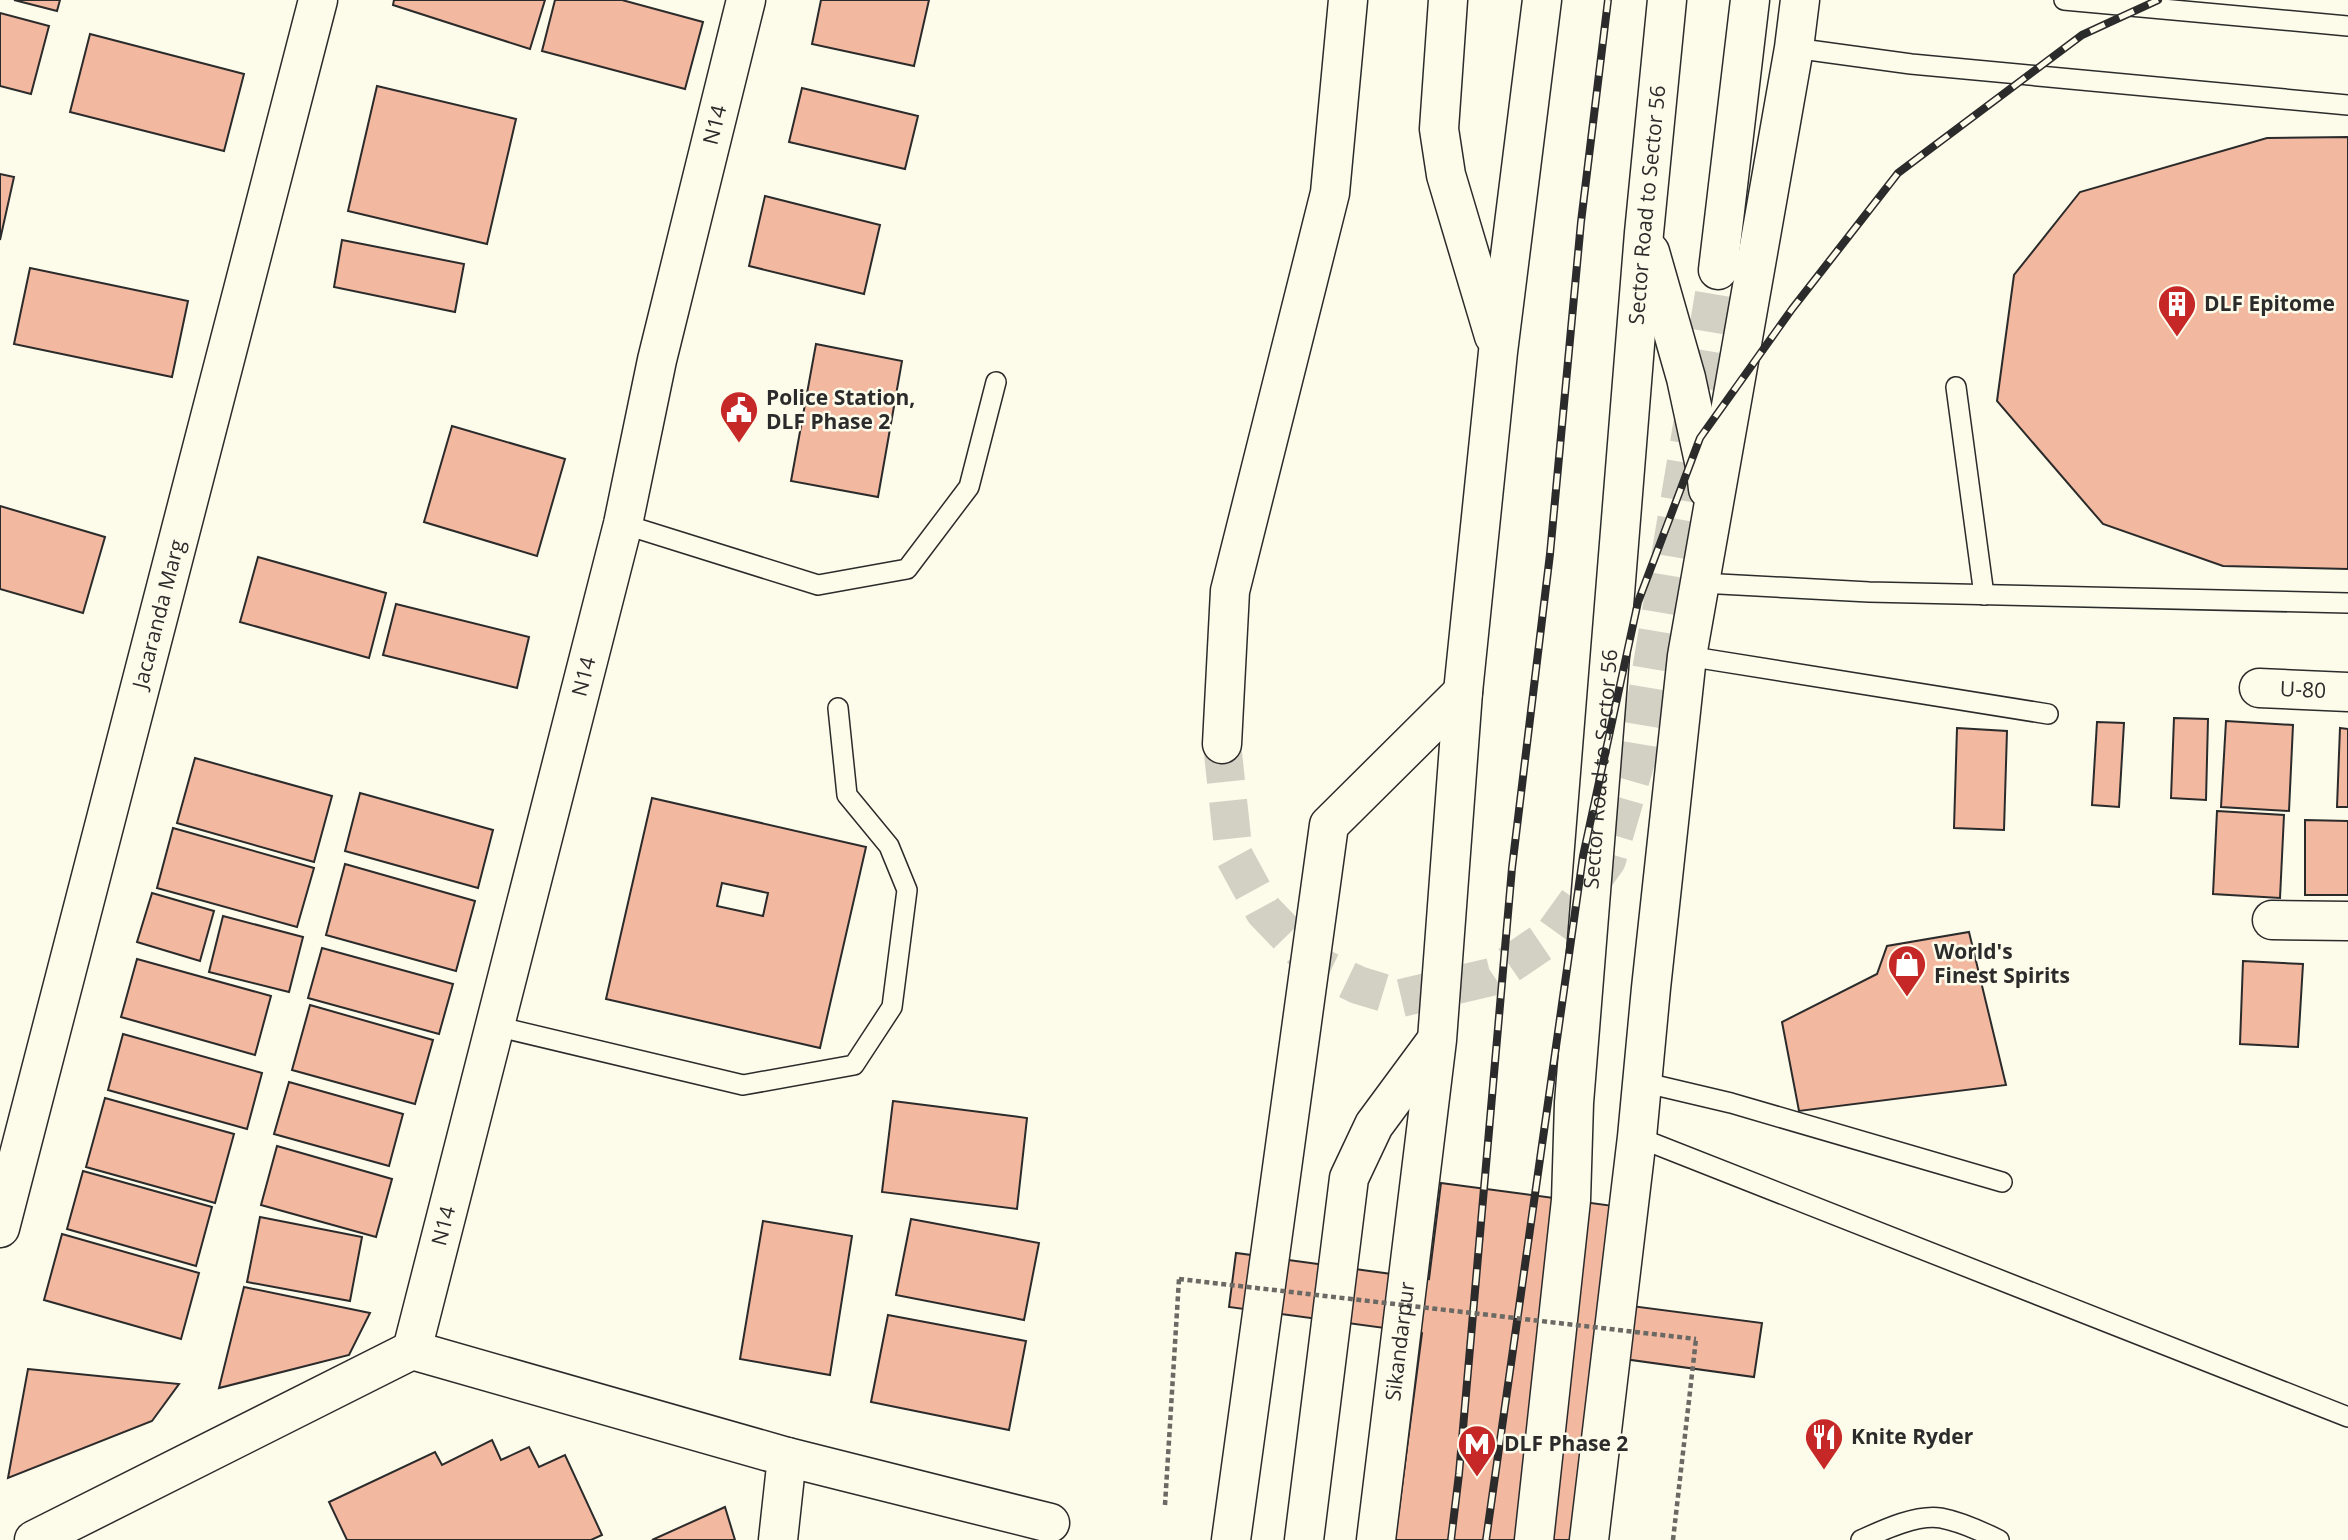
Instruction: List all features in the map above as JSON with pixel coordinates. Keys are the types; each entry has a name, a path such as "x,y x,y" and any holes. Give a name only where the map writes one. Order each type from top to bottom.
{"street":[{"name":"Jacaranda Marg","path":"0,1228 318,0"},
{"name":"N14","path":"412,1350 623,524 657,360 746,0"},
{"path":"1222,744 1230,591 1330,193 1348,0"},
{"path":"1448,0 1439,129 1446,175 1499,352"},
{"path":"1231,1540 1329,825 1463,692 1499,352 1542,0"},
{"name":"Sector Road to Sector 56","path":"1534,1540 1571,1200 1574,1103 1644,233 1667,0"},
{"path":"1718,270 1750,0"},
{"path":"1589,1540 1637,1137 1687,656 1794,48 1800,0"},
{"path":"1644,233 1686,378 1706,471 1711,523"},
{"name":"U-80","path":"2259,688 2348,692"},
{"name":"Sikandarpur","path":"1376,1540 1437,1040 1463,692"},
{"path":"2272,920 2348,921"},
{"path":"1304,1540 1349,1178 1374,1125 1437,1040"},
{"path":"34,1540 412,1350 787,1457 1049,1523"},
{"path":"778,1540 787,1457"}],"lane":[{"path":"2064,0 2348,26"},
{"path":"1794,48 1911,64 2348,105"},
{"path":"623,524 818,585 907,569 968,487 996,382"},
{"path":"1956,387 1984,595"},
{"path":"1700,583 1869,592 2348,603"},
{"path":"1687,656 2048,714"},
{"path":"495,1026 743,1085 854,1065 892,1007 907,890 888,846 847,795 838,708"},
{"path":"1642,1082 1731,1103 2002,1181"},
{"path":"1637,1137 2348,1417"},
{"path":"1861,1540 1900,1523 1939,1518 1976,1529 2000,1540"}],"path":[{"path":"1165,1505 1179,1279 1696,1339 1673,1540"}],"building":[{"path":"14,0 60,0 57,11"},
{"path":"394,0 545,0 530,49 393,5"},
{"path":"555,0 622,0 703,22 685,89 542,51"},
{"path":"821,0 929,0 914,66 812,44"},
{"path":"0,13 49,26 31,94 0,86"},
{"path":"90,34 244,74 224,151 70,112"},
{"path":"377,86 516,119 487,244 348,211"},
{"path":"802,88 918,116 905,169 789,142"},
{"name":"DLF Epitome","path":"2348,137 2348,569 2223,566 2103,524 1997,401 2014,275 2080,192 2267,138"},
{"path":"0,174 14,177 0,240"},
{"path":"765,196 880,225 864,294 749,266"},
{"path":"342,240 464,264 455,312 334,287"},
{"path":"30,268 188,301 172,377 14,344"},
{"path":"816,344 902,361 878,497 791,481"},
{"path":"452,426 565,459 537,556 424,522"},
{"path":"0,506 105,537 83,613 0,589"},
{"path":"258,557 386,593 369,658 240,622"},
{"path":"396,604 529,637 517,688 383,655"},
{"path":"2174,718 2208,719 2206,800 2171,798"},
{"path":"2226,721 2293,725 2289,811 2221,807"},
{"path":"2097,722 2124,723 2119,807 2092,805"},
{"path":"1957,728 2007,731 2004,830 1954,828"},
{"path":"2340,728 2348,729 2348,807 2337,807"},
{"path":"195,758 332,796 314,862 177,823"},
{"path":"360,793 493,830 478,888 345,851"},
{"path":"652,798 866,847 820,1048 606,999","holes":["722,883 768,893 763,916 717,906"]},
{"path":"2217,811 2284,815 2280,898 2213,894"},
{"path":"2305,820 2348,821 2348,895 2305,895"},
{"path":"173,828 314,868 297,927 157,888"},
{"path":"345,864 475,901 456,971 326,935"},
{"path":"152,893 214,911 200,961 137,942"},
{"path":"223,916 303,937 289,992 209,972"},
{"name":"World's Finest Spirits","path":"1969,932 2006,1085 1799,1111 1782,1022 1877,974 1887,946"},
{"path":"322,948 453,984 439,1034 308,998"},
{"path":"137,959 271,996 255,1055 121,1017"},
{"path":"2243,961 2303,964 2298,1047 2240,1044"},
{"path":"310,1005 433,1040 415,1104 292,1070"},
{"path":"123,1034 262,1073 247,1129 108,1090"},
{"path":"289,1082 403,1114 389,1166 274,1134"},
{"path":"105,1098 234,1134 215,1203 86,1167"},
{"path":"893,1101 1027,1118 1017,1209 882,1192"},
{"path":"277,1146 392,1179 376,1237 261,1205"},
{"path":"83,1171 212,1207 196,1266 67,1229"},
{"path":"1441,1183 1621,1207 1608,1303 1762,1323 1754,1377 1602,1356 1578,1540 1395,1540 1422,1333 1229,1307 1236,1253 1429,1279"},
{"path":"260,1217 362,1237 350,1301 247,1282"},
{"path":"911,1219 1039,1243 1024,1320 896,1295"},
{"path":"763,1221 852,1236 830,1375 740,1359"},
{"path":"62,1234 199,1273 181,1339 44,1300"},
{"path":"244,1287 370,1313 349,1355 219,1388"},
{"path":"888,1315 1026,1341 1009,1430 871,1402"},
{"path":"28,1369 179,1384 152,1421 8,1478"},
{"path":"492,1440 501,1460 529,1447 539,1467 565,1455 602,1535 591,1540 347,1540 329,1502 435,1452 442,1465"},
{"path":"725,1507 735,1540 652,1540"}],"tunnel":[{"path":"1222,744 1234,856 1264,911 1316,965 1358,985 1401,998 1491,977 1554,934 1607,860 1636,761 1718,270"}],"railway":[{"path":"1451,1540 1512,868 1550,554 1581,222 1608,0"},
{"path":"1486,1540 1583,856 1638,602 1700,438 1792,309 1898,173 2082,35 2158,0"}],"place":[{"name":"DLF Epitome","path":"2177,338"},
{"name":"Police Station, DLF Phase 2","path":"739,444"},
{"name":"World's Finest Spirits","path":"1907,998"},
{"name":"Knite Ryder","path":"1824,1471"},
{"name":"DLF Phase 2","path":"1477,1478"}]}
